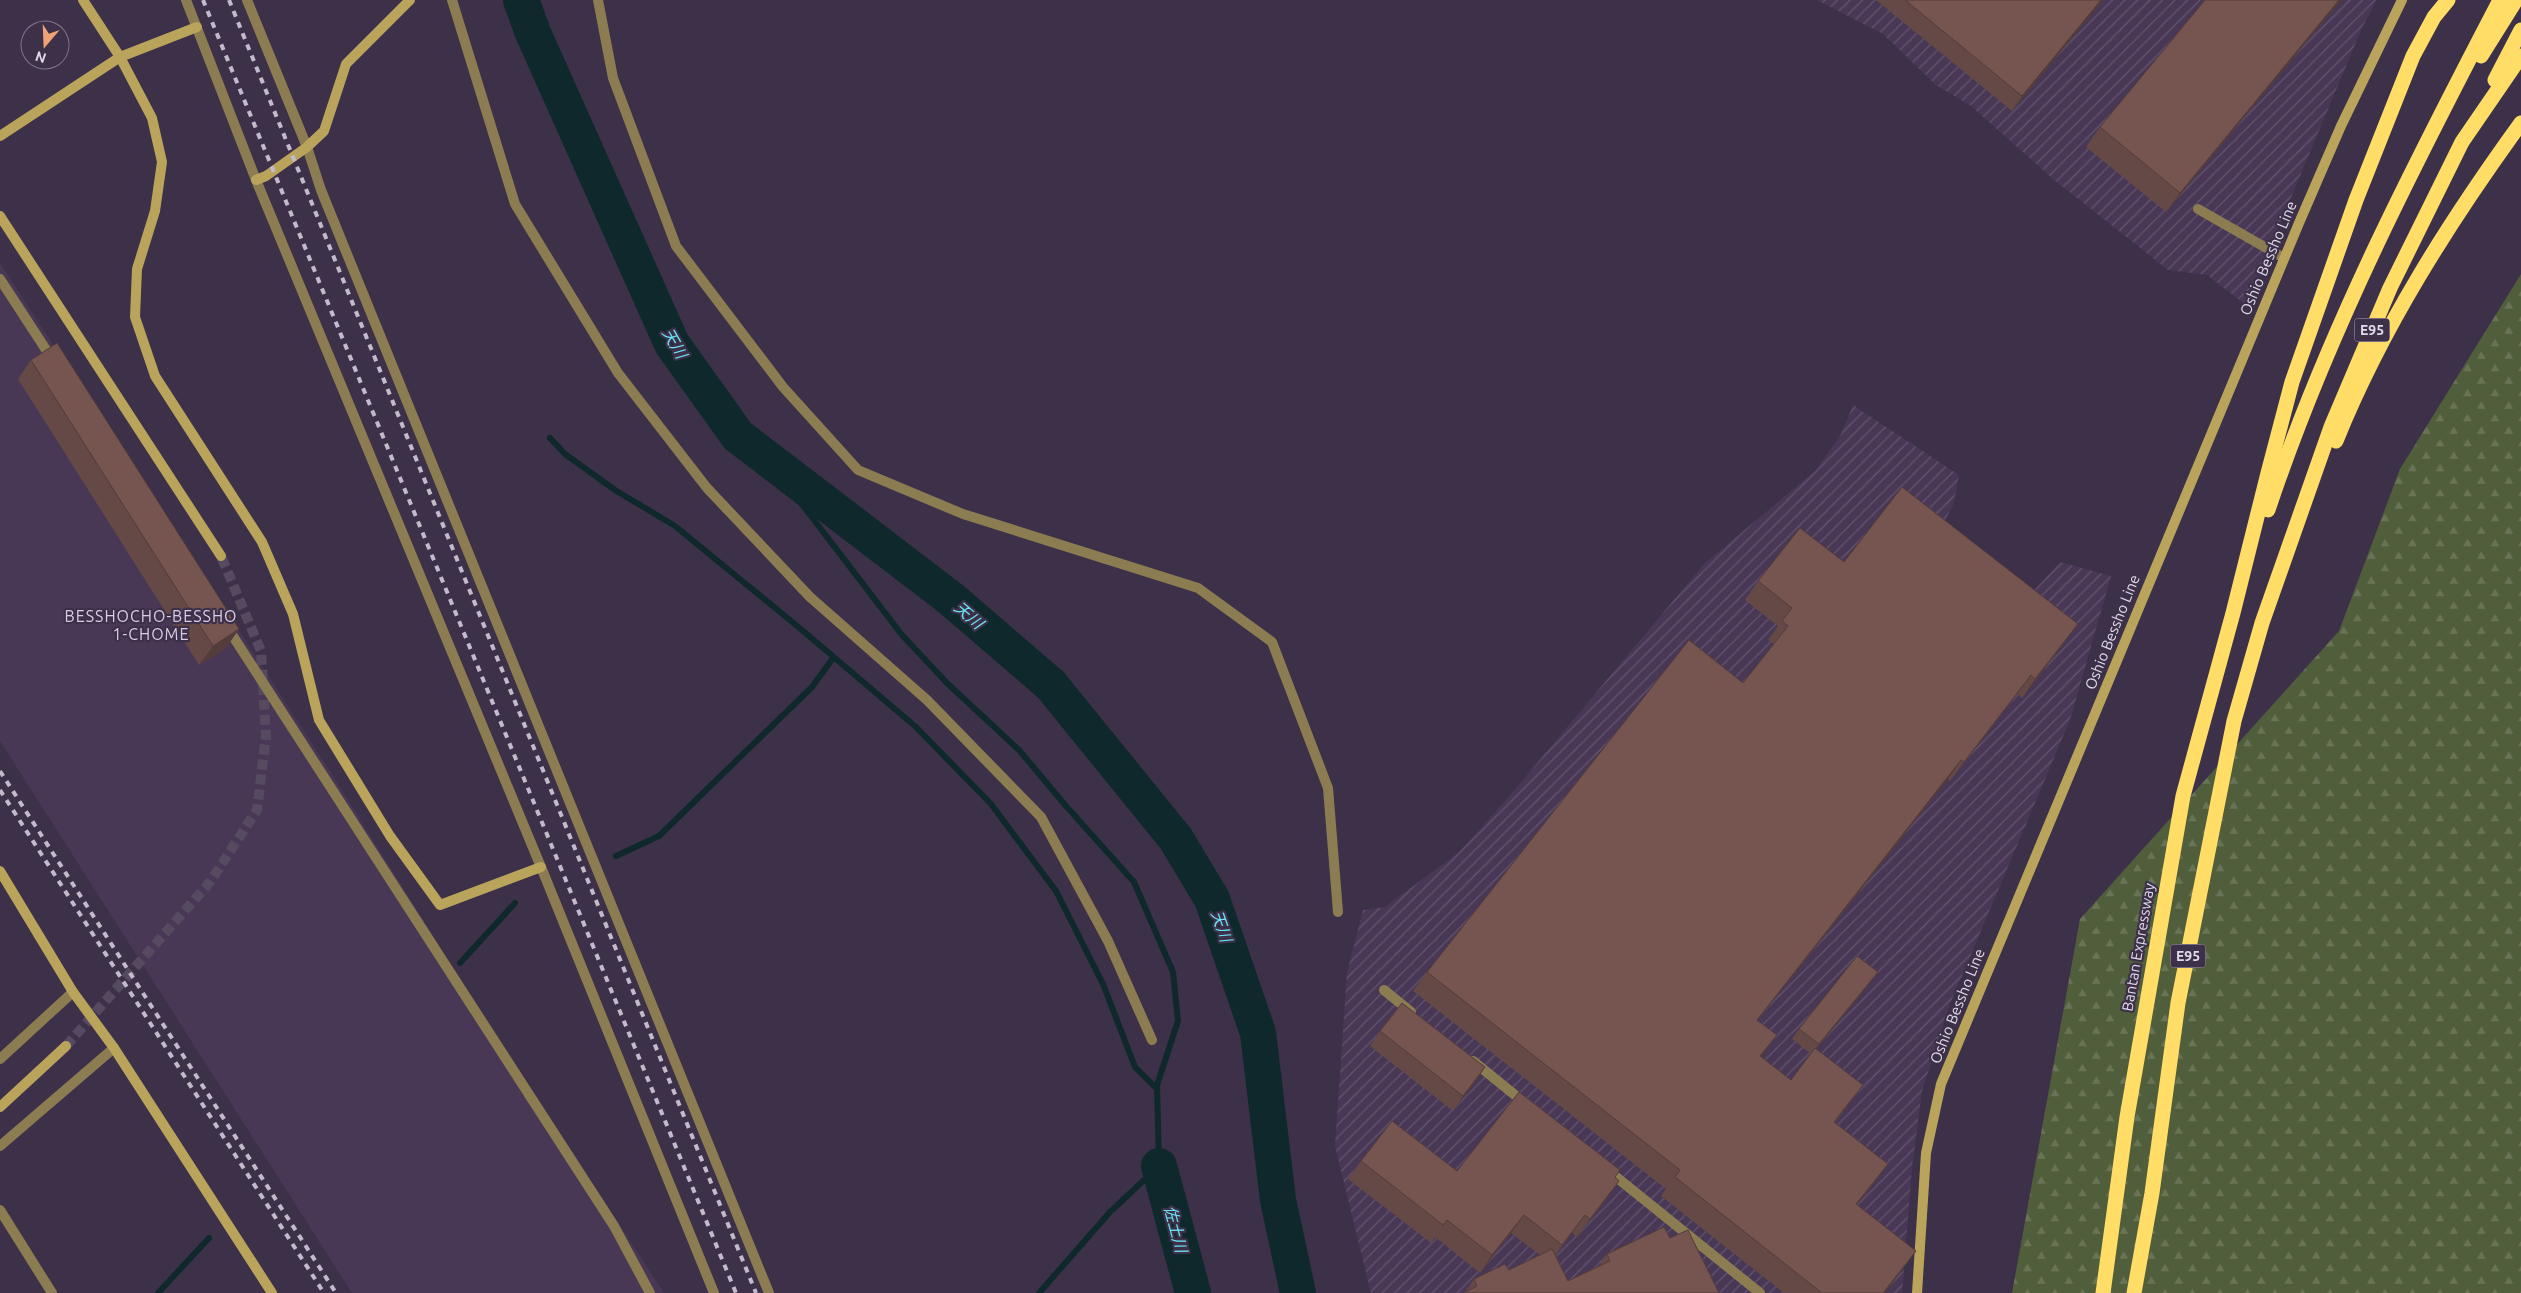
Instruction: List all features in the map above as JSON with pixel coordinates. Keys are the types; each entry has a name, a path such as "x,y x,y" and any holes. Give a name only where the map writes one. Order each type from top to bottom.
{"highway":[{"path":"2233,613 2287,400 2356,200 2413,56 2434,18 2448,0"},
{"name":"E95","path":"2233,613 2277,482 2302,416 2363,274 2500,0"},
{"name":"E95","path":"2435,130 2516,0"},
{"name":"E95","path":"2134,1293 2152,1193 2178,1003 2234,721 2262,623 2306,493 2359,359 2390,288 2462,142 2521,30"},
{"name":"E95","path":"2462,142 2521,56"},
{"path":"2262,623 2341,429 2371,366 2429,260 2521,122"},
{"name":"Bantan Expressway","path":"2102,1293 2130,1097 2183,796 2233,613"}],"street":[{"path":"83,0 120,57 152,118 162,162 155,211 137,269 135,317 155,376 262,542 293,614 319,720 390,836 440,905 541,867"},
{"path":"186,0 256,180 541,867 714,1293"},
{"path":"247,0 307,148 324,199 769,1293"},
{"path":"256,180 266,176 307,148 324,131 346,64 410,0"},
{"path":"452,0 514,204 618,373 713,495 810,597 927,700 1041,817 1108,941 1152,1040"},
{"path":"598,0 613,78 676,246 783,387 858,470 963,514 1198,588 1272,642 1328,788 1338,912"},
{"name":"Oshio Bessho Line","path":"1917,1293 1926,1153 1941,1084 2284,258 2345,117 2402,0"},
{"path":"0,136 120,57 197,27"},
{"path":"2198,209 2284,258"},
{"path":"0,216 221,556"},
{"path":"0,278 62,375"},
{"path":"223,621 614,1226 650,1293"},
{"path":"0,871 73,992 114,1048 272,1293"},
{"path":"1384,990 1422,1021"},
{"path":"0,1059 73,992"},
{"path":"0,1107 66,1046"},
{"path":"0,1146 114,1048"},
{"path":"1460,1052 1537,1114"},
{"path":"1599,1163 1760,1293"},
{"path":"0,1210 52,1293"}],"shaded area":[{"path":"1817,0 2377,0 2362,28 2246,305 2207,275 2168,270 2053,179 1971,106 1936,85 1883,34"},
{"path":"0,263 326,765 460,979 664,1293 352,1293 0,741"},
{"path":"1853,405 1959,475 1954,503 1936,539 2022,603 2060,562 2111,576 2070,720 1950,1004 1922,1091 1912,1167 1902,1293 1371,1293 1335,1146 1347,973 1363,910 1385,907 1458,853 1506,800 1704,564 1816,470 1840,436"}],"green space":[{"path":"2521,274 2521,1293 2012,1293 2080,919 2339,631 2400,469"}],"building":[{"path":"1905,0 2101,0 2022,96"},
{"path":"2205,0 2339,0 2180,193 2100,127"},
{"path":"57,343 239,629 213,646 31,360"},
{"path":"1902,487 2078,624 2035,679 2031,675 1964,762 1961,760 1757,1020 1777,1035 1760,1056 1791,1080 1815,1048 1863,1085 1834,1122 1888,1164 1856,1204 1916,1251 1883,1293 1822,1293 1675,1177 1680,1170 1427,972 1689,640 1743,683 1788,626 1782,621 1792,608 1758,581 1800,528 1844,562"},
{"path":"1857,956 1878,972 1819,1044 1799,1029"},
{"path":"1402,1003 1485,1067 1463,1096 1380,1031"},
{"path":"1519,1092 1620,1170 1615,1177 1619,1181 1590,1219 1585,1215 1562,1245 1524,1215 1492,1255 1447,1220 1443,1225 1361,1161 1392,1121 1457,1171"},
{"path":"1664,1227 1670,1238 1688,1230 1719,1293 1464,1293 1477,1286 1474,1279 1505,1264 1509,1270 1552,1249 1568,1281 1610,1261 1607,1254"}],"waterway":[{"name":"天川","path":"521,0 533,33 672,344 738,436 950,598 1051,685 1176,839 1212,899 1258,1033 1278,1200 1298,1293"},
{"path":"550,438 565,454 615,490 675,526 802,630 916,727 991,804 1056,891 1103,984 1135,1067 1157,1089"},
{"path":"765,456 902,635 947,683 1019,750 1134,882 1173,972 1178,1021 1157,1085 1159,1166 1110,1212 1039,1293"},
{"path":"616,856 659,836 812,687 833,658"},
{"path":"460,963 515,903"},
{"name":"佐土川","path":"1159,1166 1193,1293"},
{"path":"158,1293 209,1238"}],"tunnel":[{"path":"66,1046 210,882 257,810 266,736 261,651 221,556"}],"railway":[{"path":"203,0 736,1293"},
{"path":"229,0 756,1293"},
{"path":"0,771 336,1293"},
{"path":"0,790 324,1293"}],"district":[{"name":"BESSHOCHO-BESSHO 1-CHOME","path":"151,625"}]}
